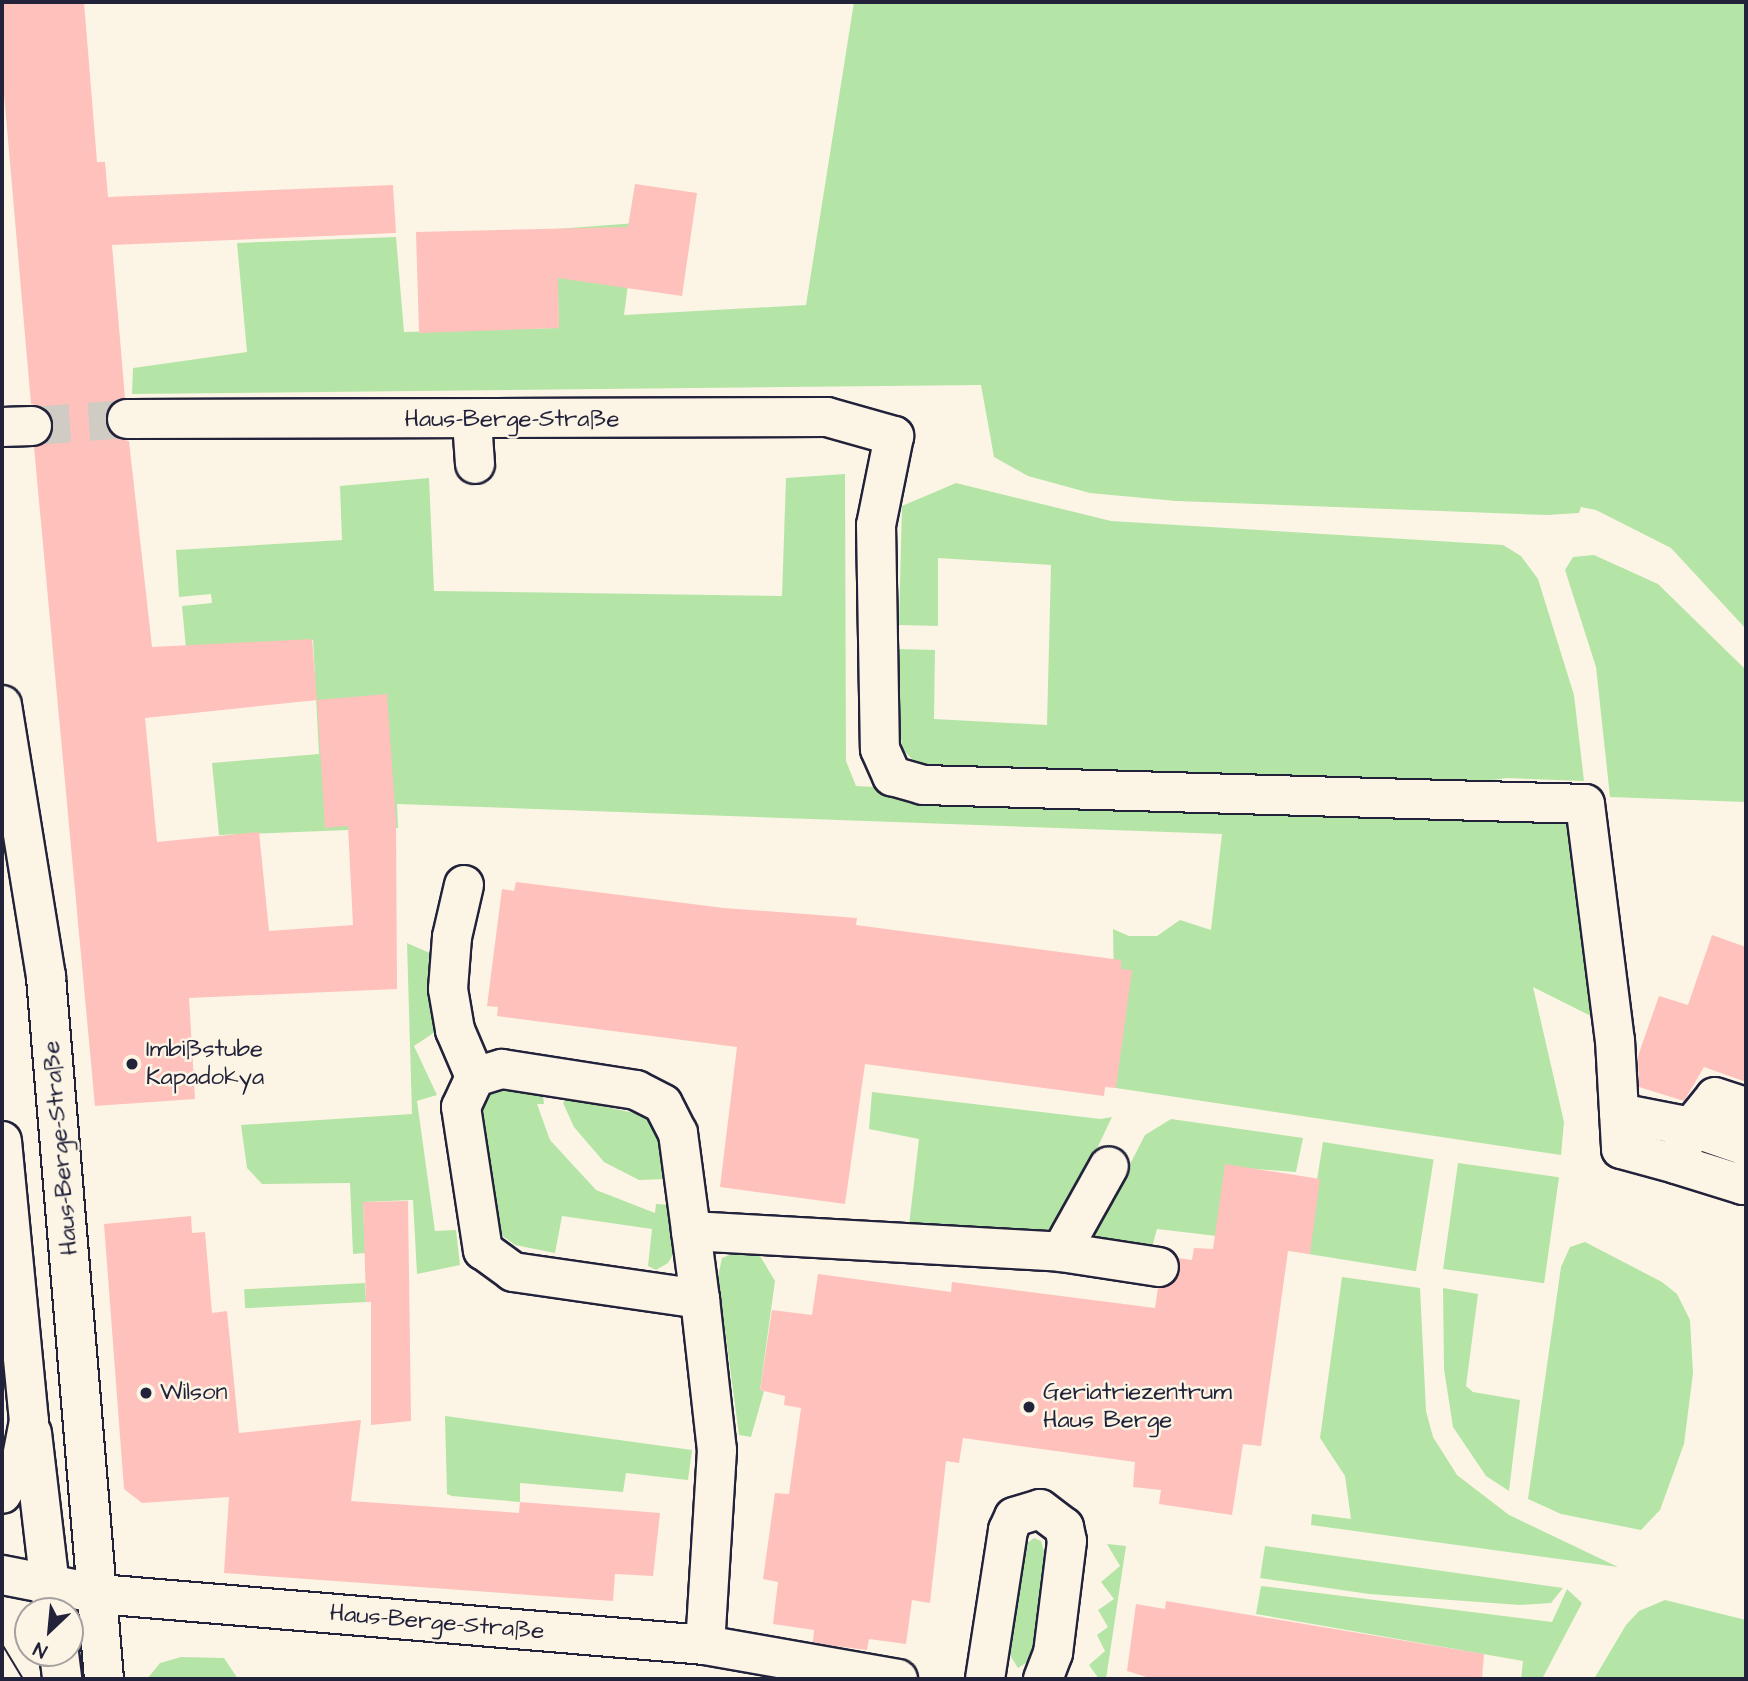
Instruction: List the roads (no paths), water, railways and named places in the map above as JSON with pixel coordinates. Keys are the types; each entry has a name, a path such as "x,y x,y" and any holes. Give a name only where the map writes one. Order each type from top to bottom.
{"street":[{"name":"Haus-Berge-Straße","path":"127,419 472,421 827,417 894,436 876,525 880,749 892,776 923,785 1585,804 1619,1113"},
{"path":"472,421 475,464"},
{"name":"Haus-Berge-Straße","path":"2,705 46,977 104,1679"},
{"path":"464,885 452,937 448,989 455,1030 475,1077 461,1107 477,1236 487,1257 513,1272 700,1299"},
{"path":"475,1077 502,1069 636,1090 663,1104 678,1133 717,1450 705,1645"},
{"path":"1676,1164 1691,1127 1715,1097 1746,1107"},
{"path":"1746,1146 1691,1127 1619,1113 1621,1149 1743,1185 1746,1178"},
{"path":"2,1141 29,1420 12,1458 2,1494"},
{"path":"1061,1252 1109,1166"},
{"path":"691,1231 1061,1252 1159,1267"},
{"path":"21,1344 34,1593"},
{"path":"12,1458 34,1593"},
{"path":"985,1679 1007,1530 1014,1517 1041,1509 1059,1520 1067,1541 1053,1653 1043,1679"},
{"path":"34,1593 99,1594"},
{"name":"Haus-Berge-Straße","path":"99,1594 705,1645 775,1654 898,1679"}],"tunnel":[{"path":"32,426 127,419"}],"tram line":[{"path":"2,1644 23,1679"}],"place":[{"name":"Imbißstube Kapadokya","path":"132,1064"},
{"name":"Wilson","path":"146,1393"},
{"name":"Geriatriezentrum Haus Berge","path":"1029,1407"}]}
